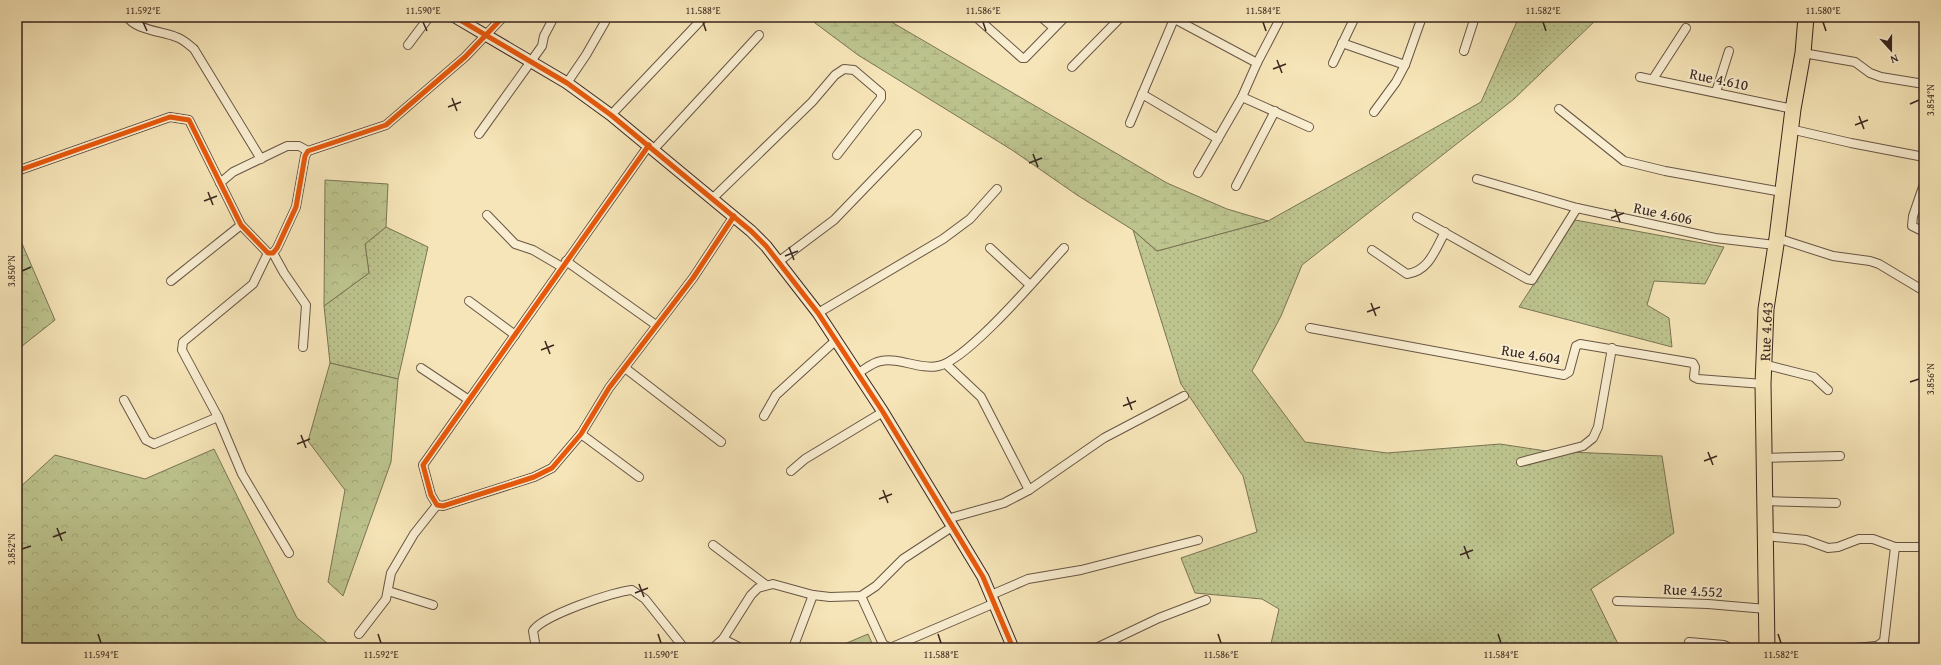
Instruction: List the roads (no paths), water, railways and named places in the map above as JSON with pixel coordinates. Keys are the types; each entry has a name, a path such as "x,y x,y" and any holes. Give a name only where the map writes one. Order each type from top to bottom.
{"highway":[{"name":"Rue 4.643","path":"1767,648 1763,458 1763,384 1766,309 1776,242 1792,109 1803,53 1806,17"}],"street":[{"path":"128,17 130,21 138,26 178,37 194,50 261,159"},
{"path":"408,46 429,17"},
{"path":"455,17 484,36 567,83 611,115 734,216 766,246 818,313 883,412 983,577 1013,648"},
{"path":"289,553 242,474 218,416 182,350 183,342 253,284 270,253 277,248 296,207 305,156 308,151 386,125 465,57 503,17"},
{"path":"479,134 529,62 542,46 544,36 554,17"},
{"path":"611,115 704,17"},
{"path":"976,17 1022,58 1028,57 1065,17"},
{"path":"1041,17 1054,28"},
{"path":"1072,67 1121,17"},
{"path":"1198,173 1242,97 1256,63 1281,17"},
{"path":"1333,63 1355,17"},
{"path":"1374,112 1396,82 1405,65 1422,17"},
{"path":"1464,51 1475,17"},
{"path":"1130,123 1172,18 1256,63"},
{"path":"567,83 586,56 605,22"},
{"path":"1653,79 1686,28"},
{"path":"734,216 693,278 625,368 581,434 555,465 544,473 443,506 437,504 432,495 423,465 564,264 651,147 759,35"},
{"path":"1342,43 1405,65"},
{"path":"1716,92 1729,51"},
{"path":"1803,53 1855,62 1870,73 1882,77 1924,84"},
{"path":"712,199 812,102 828,82 839,72 850,69 854,70 881,93 881,98 837,155"},
{"name":"Rue 4.610","path":"1640,77 1792,109"},
{"path":"1142,94 1218,139"},
{"path":"1242,97 1310,127"},
{"path":"1559,109 1624,161 1665,171 1782,192"},
{"path":"1236,186 1274,111"},
{"path":"17,170 170,117 189,120 241,225 270,253 306,305 303,347"},
{"path":"1790,129 1851,143 1924,157"},
{"path":"778,262 834,220 917,134"},
{"path":"220,183 233,172 287,146 299,146 308,151"},
{"name":"Rue 4.606","path":"1477,179 1577,208 1715,238 1776,242 1833,256 1875,262 1924,290"},
{"path":"1924,184 1913,216 1912,226 1924,232"},
{"path":"818,313 943,239 970,219 997,189"},
{"path":"1417,216 1527,279 1532,280 1577,208"},
{"path":"487,214 515,244 533,250 564,264 656,325"},
{"path":"171,281 241,225"},
{"path":"1372,250 1407,274 1417,273 1424,269 1446,232"},
{"path":"990,248 1030,285"},
{"path":"857,374 881,360 895,360 925,367 938,367 960,356 974,344 1064,248"},
{"path":"469,301 515,335"},
{"name":"Rue 4.604","path":"1310,328 1564,375 1569,372 1576,346 1580,344 1612,348 1693,363 1695,367 1694,377 1698,379 1763,384"},
{"path":"764,416 776,395 835,341"},
{"path":"1521,462 1583,446 1593,438 1598,428 1612,348"},
{"path":"946,364 981,398 1029,490"},
{"path":"1764,364 1814,376 1828,390"},
{"path":"421,368 469,400"},
{"path":"625,368 720,442"},
{"path":"712,648 723,639 751,595 758,588 766,584 774,584 813,595 830,597 861,596 876,586 903,560 950,523 1004,503 1029,490 1104,438 1184,396"},
{"path":"124,400 146,440 154,444 218,416"},
{"path":"791,471 805,459 883,412"},
{"path":"581,434 639,477"},
{"path":"1763,458 1840,456"},
{"path":"1764,501 1836,502"},
{"path":"360,634 386,599 391,573 414,534 437,504"},
{"path":"1765,536 1806,540 1828,548 1838,547 1859,539 1873,539 1895,547 1924,547"},
{"path":"861,596 883,644 890,648 993,599 1028,579 1081,570 1198,540"},
{"path":"713,545 766,584"},
{"path":"1877,646 1884,641 1895,547"},
{"path":"536,648 533,631 540,625 572,608 610,594 632,590 645,599 684,648"},
{"path":"388,591 432,605"},
{"path":"793,648 813,595"},
{"path":"1096,648 1159,618 1206,600"},
{"name":"Rue 4.552","path":"1617,601 1708,604 1766,609"},
{"path":"723,639 741,648"},
{"path":"1689,642 1724,645 1730,648"},
{"path":"1854,648 1877,646 1893,648"}]}
